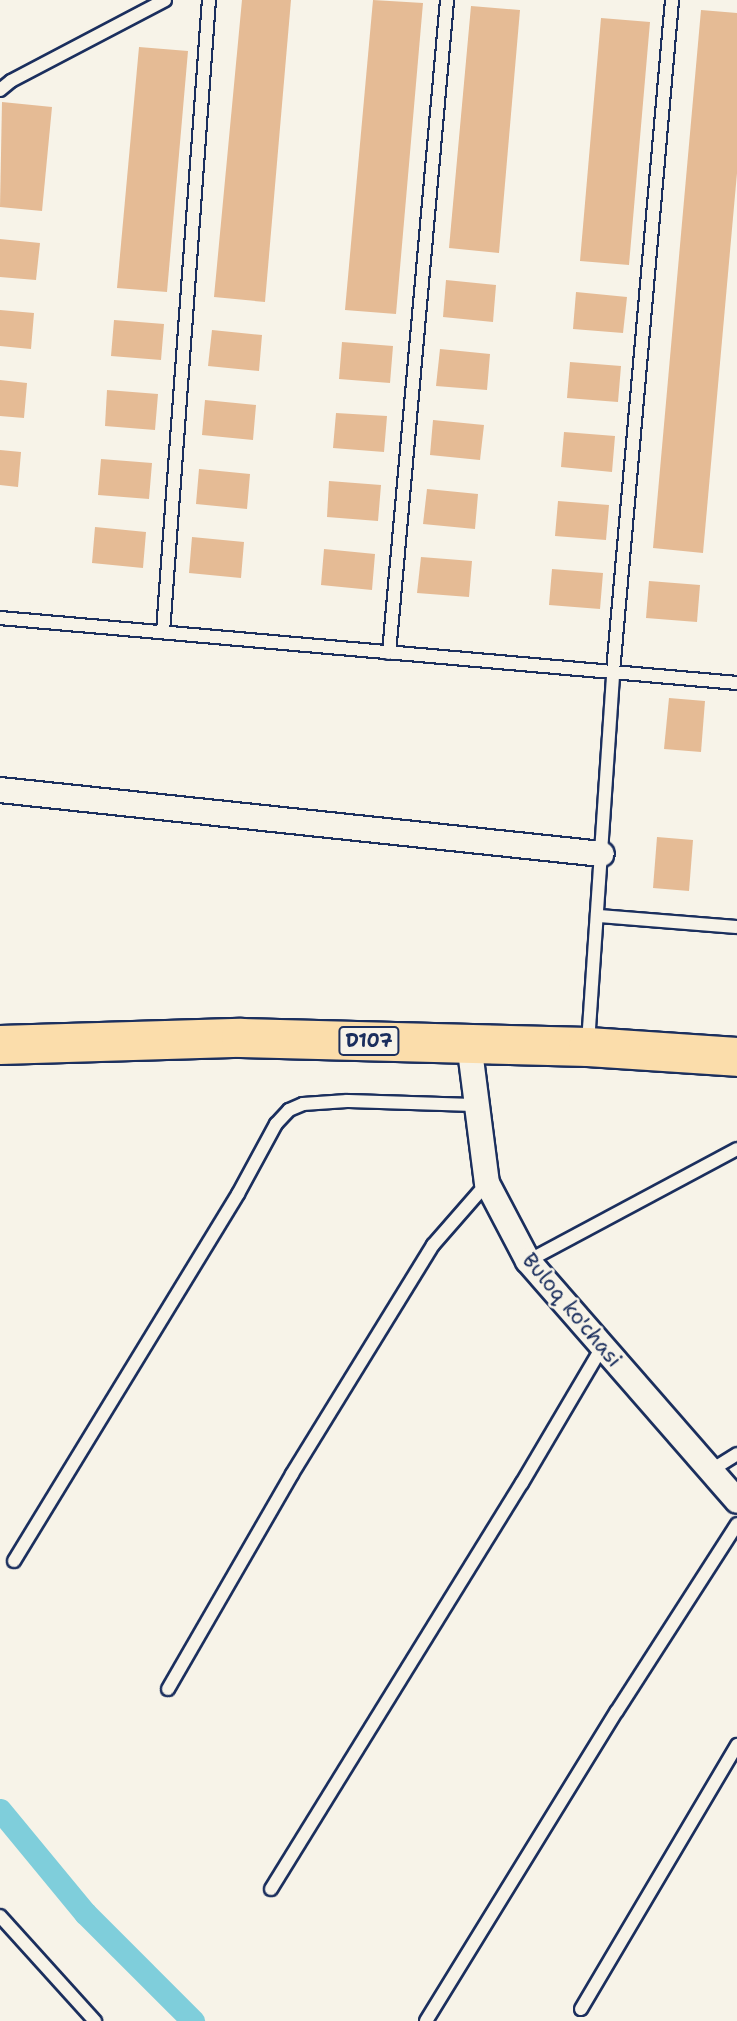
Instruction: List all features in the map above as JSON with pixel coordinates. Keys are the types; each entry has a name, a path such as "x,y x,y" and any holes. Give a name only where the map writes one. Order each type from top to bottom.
{"main road":[{"name":"D107","path":"0,1045 241,1038 588,1047 737,1057"}],"street":[{"path":"0,790 602,855"},
{"name":"Buloq ko'chasi","path":"469,1044 487,1183 528,1261 737,1501"}],"lane":[{"path":"0,90 11,81 165,0"},
{"path":"163,632 209,0"},
{"path":"389,653 447,0"},
{"path":"588,1047 613,672 672,0"},
{"path":"0,618 737,683"},
{"path":"598,916 737,927"},
{"path":"14,1561 238,1194 276,1124 289,1110 303,1104 348,1101 475,1105"},
{"path":"528,1261 737,1149"},
{"path":"168,1689 292,1474 433,1245 487,1183"},
{"path":"271,1889 522,1483 602,1347"},
{"path":"710,1471 737,1454"},
{"path":"426,2021 617,1711 737,1524"},
{"path":"581,2009 737,1745"},
{"path":"0,1916 94,2021"}],"building":[{"path":"242,0 291,0 265,302 214,297"},
{"path":"373,0 423,3 396,314 345,310"},
{"path":"471,6 520,10 499,253 449,248"},
{"path":"701,10 737,13 737,173 703,553 653,548"},
{"path":"601,18 650,22 629,265 580,261"},
{"path":"139,47 188,51 167,292 117,288"},
{"path":"2,102 52,107 42,211 0,207"},
{"path":"0,239 40,243 36,280 0,277"},
{"path":"446,280 496,285 493,322 443,317"},
{"path":"576,292 627,297 623,333 573,329"},
{"path":"0,310 34,313 31,349 0,346"},
{"path":"114,320 164,324 161,360 111,356"},
{"path":"212,330 262,335 259,371 208,366"},
{"path":"342,342 393,346 390,383 339,379"},
{"path":"440,349 490,354 487,390 436,386"},
{"path":"570,362 621,366 618,402 567,398"},
{"path":"0,380 27,383 24,418 0,416"},
{"path":"107,390 158,394 155,430 105,426"},
{"path":"205,400 256,405 253,440 202,435"},
{"path":"336,413 387,416 384,452 333,448"},
{"path":"433,420 484,425 480,460 430,455"},
{"path":"564,432 615,436 612,472 561,467"},
{"path":"0,450 21,452 18,487 0,485"},
{"path":"101,459 152,463 149,499 98,495"},
{"path":"199,469 250,474 247,509 196,504"},
{"path":"329,481 381,485 378,521 327,517"},
{"path":"427,489 478,494 475,529 423,524"},
{"path":"558,501 609,505 606,540 555,536"},
{"path":"95,527 146,532 143,568 92,563"},
{"path":"192,537 244,542 241,578 189,573"},
{"path":"324,549 375,554 372,590 321,585"},
{"path":"421,557 472,561 469,597 417,593"},
{"path":"552,569 603,573 600,609 549,605"},
{"path":"649,581 700,585 697,622 646,618"},
{"path":"669,698 705,701 701,752 664,749"},
{"path":"657,837 693,840 689,891 653,888"}],"waterway":[{"path":"0,1810 85,1913 193,2021"}]}
